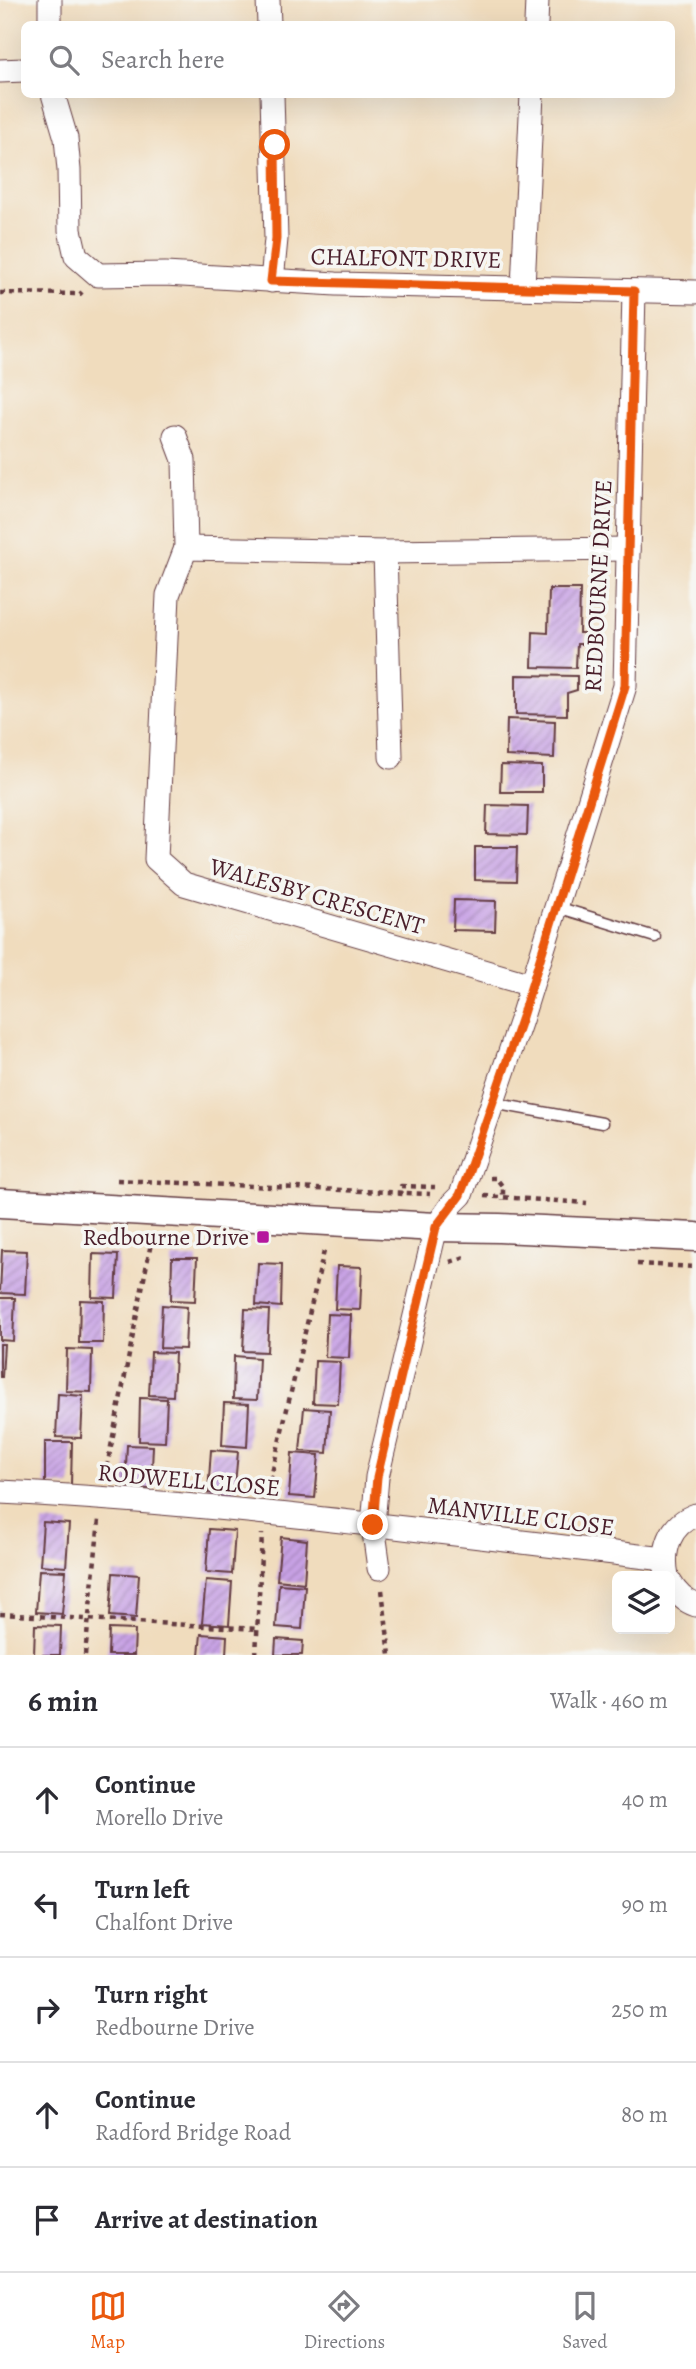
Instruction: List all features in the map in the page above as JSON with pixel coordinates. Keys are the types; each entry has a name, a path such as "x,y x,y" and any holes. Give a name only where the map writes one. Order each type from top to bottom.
{"street":[{"path":"50,0 50,21"},
{"path":"268,0 269,21"},
{"path":"536,21 537,0"},
{"path":"0,71 21,70"},
{"path":"55,98 66,138 70,230 76,256 98,275"},
{"path":"271,281 276,239 272,98"},
{"path":"523,287 532,98"},
{"name":"CHALFONT DRIVE","path":"98,275 165,274 336,284 696,292"},
{"name":"REDBOURNE DRIVE","path":"436,1227 460,1195 531,985 625,686 634,291"},
{"name":"WALESBY CRESCENT","path":"176,436 184,460 186,548 168,595 156,859 184,884 531,985"},
{"path":"186,548 386,552 628,550"},
{"path":"386,552 391,757"},
{"path":"0,1203 436,1227 696,1237"},
{"path":"379,1568 373,1525 377,1477 436,1227"},
{"name":"RODWELL CLOSE","path":"0,1492 101,1497 373,1525"},
{"name":"MANVILLE CLOSE","path":"373,1525 665,1568 667,1543 676,1528 696,1515"},
{"path":"675,1591 696,1605"}],"lane":[{"path":"556,907 655,937"},
{"path":"492,1103 602,1124"}],"path":[{"path":"0,293 80,294 98,275"},
{"path":"115,1180 595,1203"},
{"path":"85,1655 101,1497 152,1236"},
{"path":"256,1655 263,1513 326,1246"},
{"path":"379,1568 390,1655"},
{"path":"0,1614 257,1629"}],"building":[{"path":"549,589 580,589 579,633 586,633 585,644 577,644 576,668 532,667 533,632 548,633"},
{"path":"516,675 577,676 577,690 567,693 567,715 516,714"},
{"path":"507,719 555,721 554,758 506,756"},
{"path":"501,765 542,766 542,792 500,792"},
{"path":"487,805 528,806 527,835 486,834"},
{"path":"475,847 517,847 516,881 475,880"},
{"path":"454,900 496,901 495,931 453,930"},
{"path":"2,1250 27,1251 25,1294 0,1293"},
{"path":"93,1254 118,1255 116,1298 92,1297"},
{"path":"172,1258 197,1258 195,1301 171,1300"},
{"path":"258,1263 282,1264 281,1307 256,1305"},
{"path":"337,1266 362,1267 360,1310 335,1309"},
{"path":"0,1298 15,1298 13,1341 0,1340"},
{"path":"80,1300 104,1301 103,1343 79,1343"},
{"path":"162,1305 187,1307 185,1349 160,1348"},
{"path":"245,1309 269,1310 267,1352 243,1351"},
{"path":"327,1314 351,1315 349,1358 325,1357"},
{"path":"0,1344 4,1344 2,1377 0,1377"},
{"path":"67,1349 92,1350 91,1392 66,1391"},
{"path":"151,1352 175,1353 173,1396 149,1395"},
{"path":"234,1356 259,1358 257,1400 233,1399"},
{"path":"315,1361 340,1362 338,1404 313,1403"},
{"path":"58,1394 83,1396 81,1438 56,1437"},
{"path":"140,1398 167,1399 165,1442 139,1441"},
{"path":"224,1403 249,1404 247,1447 222,1445"},
{"path":"304,1408 330,1410 327,1453 300,1451"},
{"path":"45,1442 72,1442 71,1485 45,1485"},
{"path":"127,1445 153,1446 151,1489 125,1488"},
{"path":"211,1450 238,1452 234,1495 208,1493"},
{"path":"292,1453 319,1455 315,1498 289,1496"},
{"path":"43,1522 69,1524 66,1567 40,1565"},
{"path":"209,1529 235,1531 232,1574 206,1572"},
{"path":"281,1537 307,1540 304,1583 277,1580"},
{"path":"39,1570 66,1571 62,1614 36,1612"},
{"path":"113,1573 139,1575 136,1618 110,1616"},
{"path":"206,1580 232,1582 229,1625 202,1623"},
{"path":"279,1584 305,1586 302,1629 276,1627"},
{"path":"35,1625 61,1626 60,1655 34,1655"},
{"path":"109,1629 135,1630 134,1655 108,1655"},
{"path":"201,1634 227,1636 226,1655 199,1655"},
{"path":"276,1639 303,1641 302,1655 275,1655"}],"place":[{"name":"Redbourne Drive","path":"263,1237"}],"route":[{"path":"275,145 276,239 271,281 634,291 625,686 521,1020 467,1177 460,1195 436,1227 377,1477 373,1525"}]}
